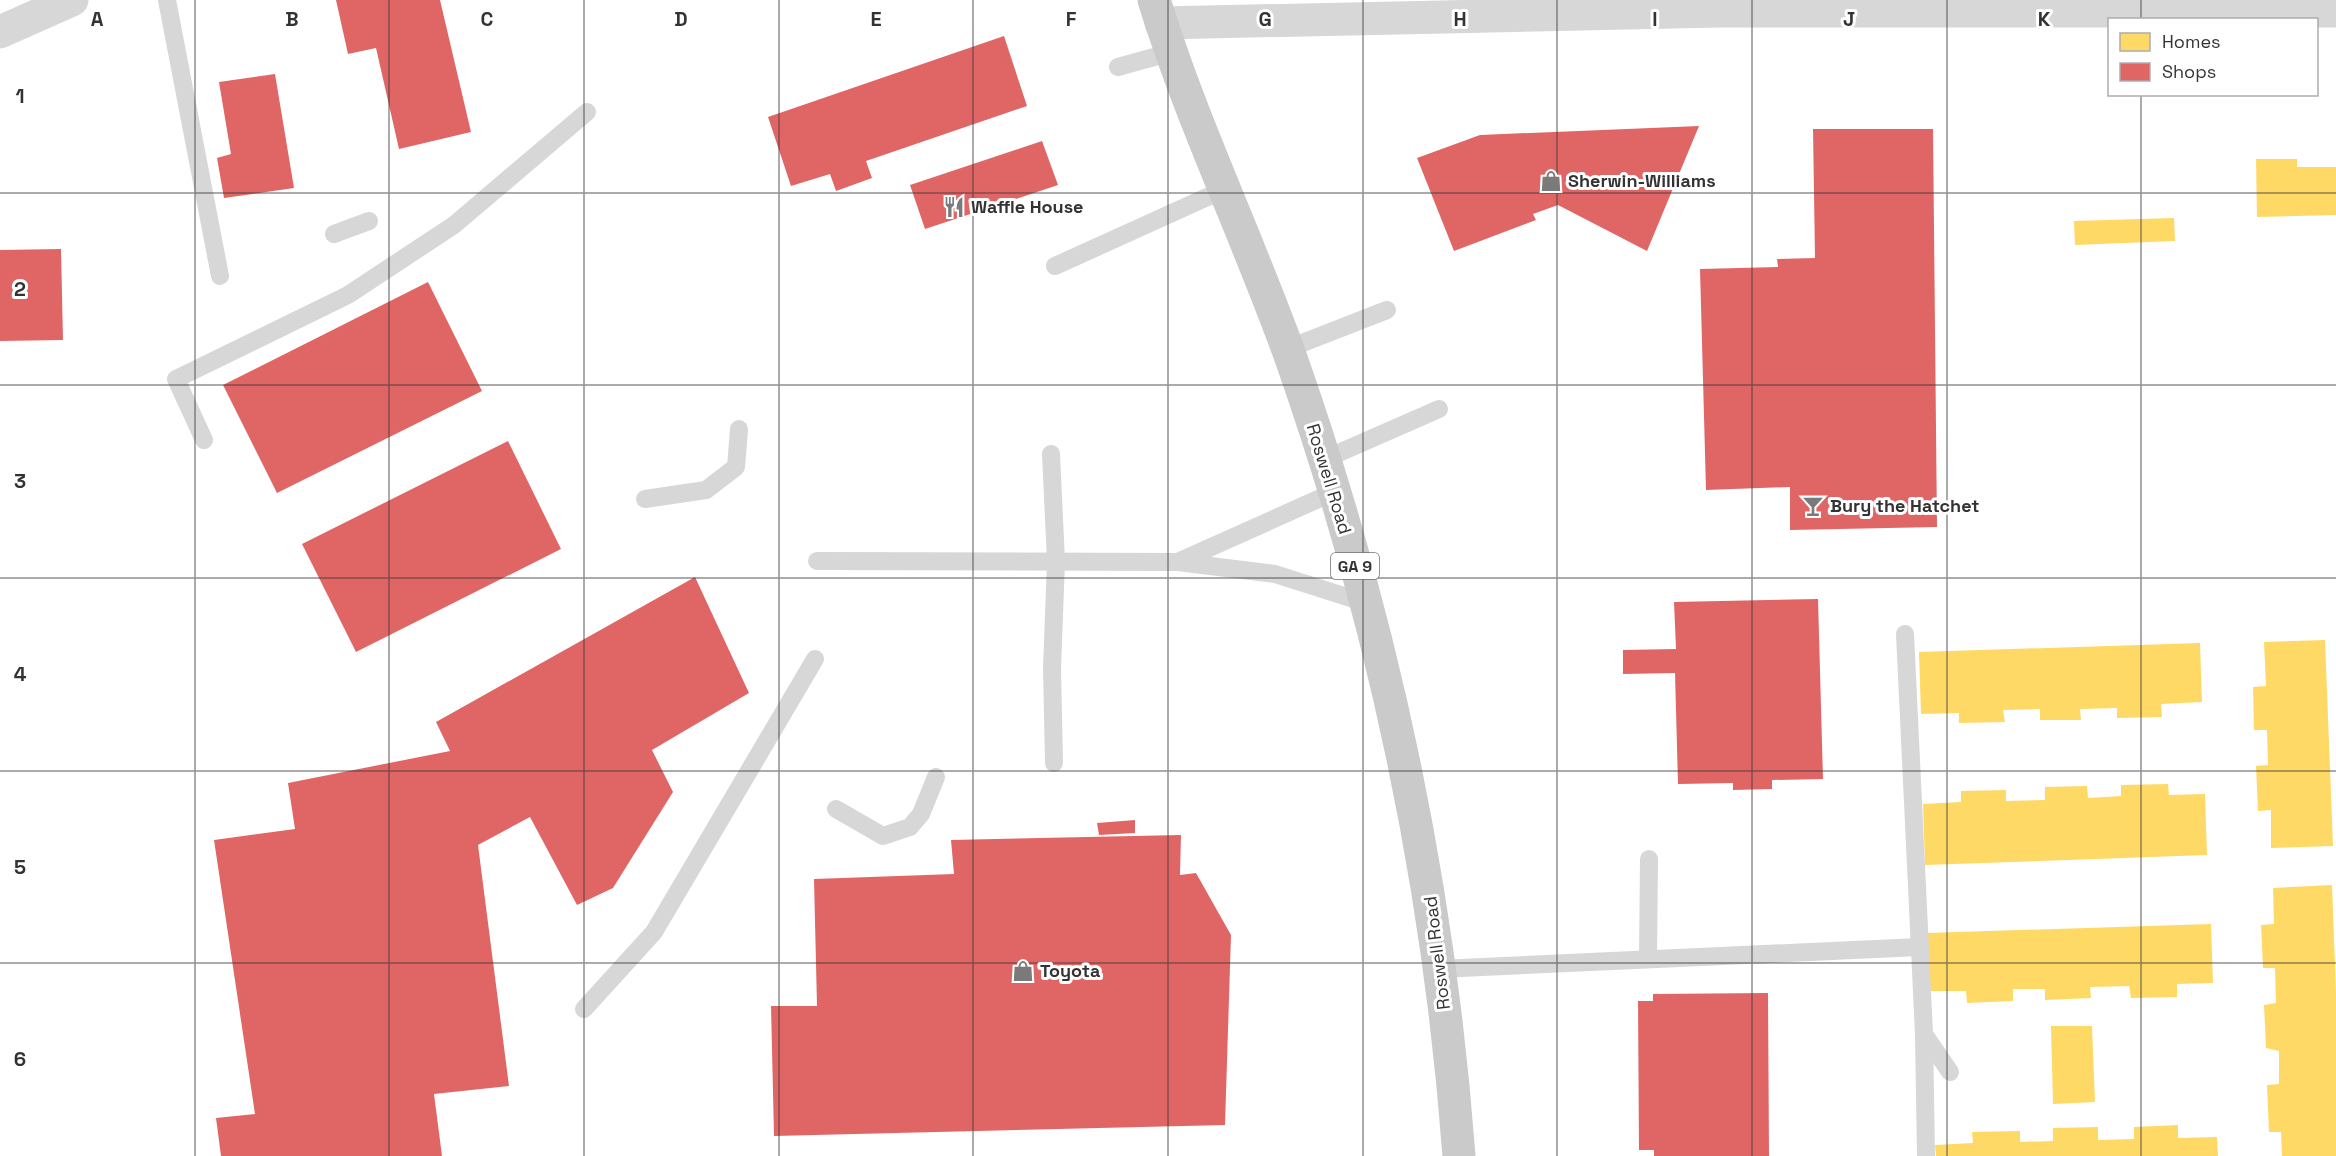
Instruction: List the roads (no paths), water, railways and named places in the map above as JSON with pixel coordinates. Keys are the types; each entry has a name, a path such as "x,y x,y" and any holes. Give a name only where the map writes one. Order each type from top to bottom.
{"main road":[{"name":"Roswell Road","path":"1162,25 1287,350 1325,459 1385,669 1429,889 1459,1156"}],"street":[{"path":"0,32 72,0"},
{"path":"1162,25 1414,9 2336,11"}],"lane":[{"path":"167,0 220,276"},
{"path":"1118,67 1162,25"},
{"path":"204,440 176,379 348,295 373,279 454,225 587,112"},
{"path":"1055,266 1225,189"},
{"path":"334,234 369,221"},
{"path":"1287,350 1388,310"},
{"path":"1325,459 1439,409"},
{"path":"645,500 706,490 736,467 739,429"},
{"path":"1051,454 1056,561 1052,668 1054,763"},
{"path":"1178,562 1334,492"},
{"path":"817,561 1178,562 1275,574 1366,603"},
{"path":"1905,633 1924,1034 1926,1156"},
{"path":"584,1009 654,932 815,659"},
{"path":"836,810 883,836 910,827 921,814 936,777"},
{"path":"1648,959 1649,859"},
{"path":"1439,969 1919,947"},
{"path":"1924,1034 1950,1072"}],"place":[{"name":"Sherwin-Williams","path":"1551,181"},
{"name":"Waffle House","path":"954,207"},
{"name":"Bury the Hatchet","path":"1813,506"},
{"name":"Toyota","path":"1023,971"}]}
